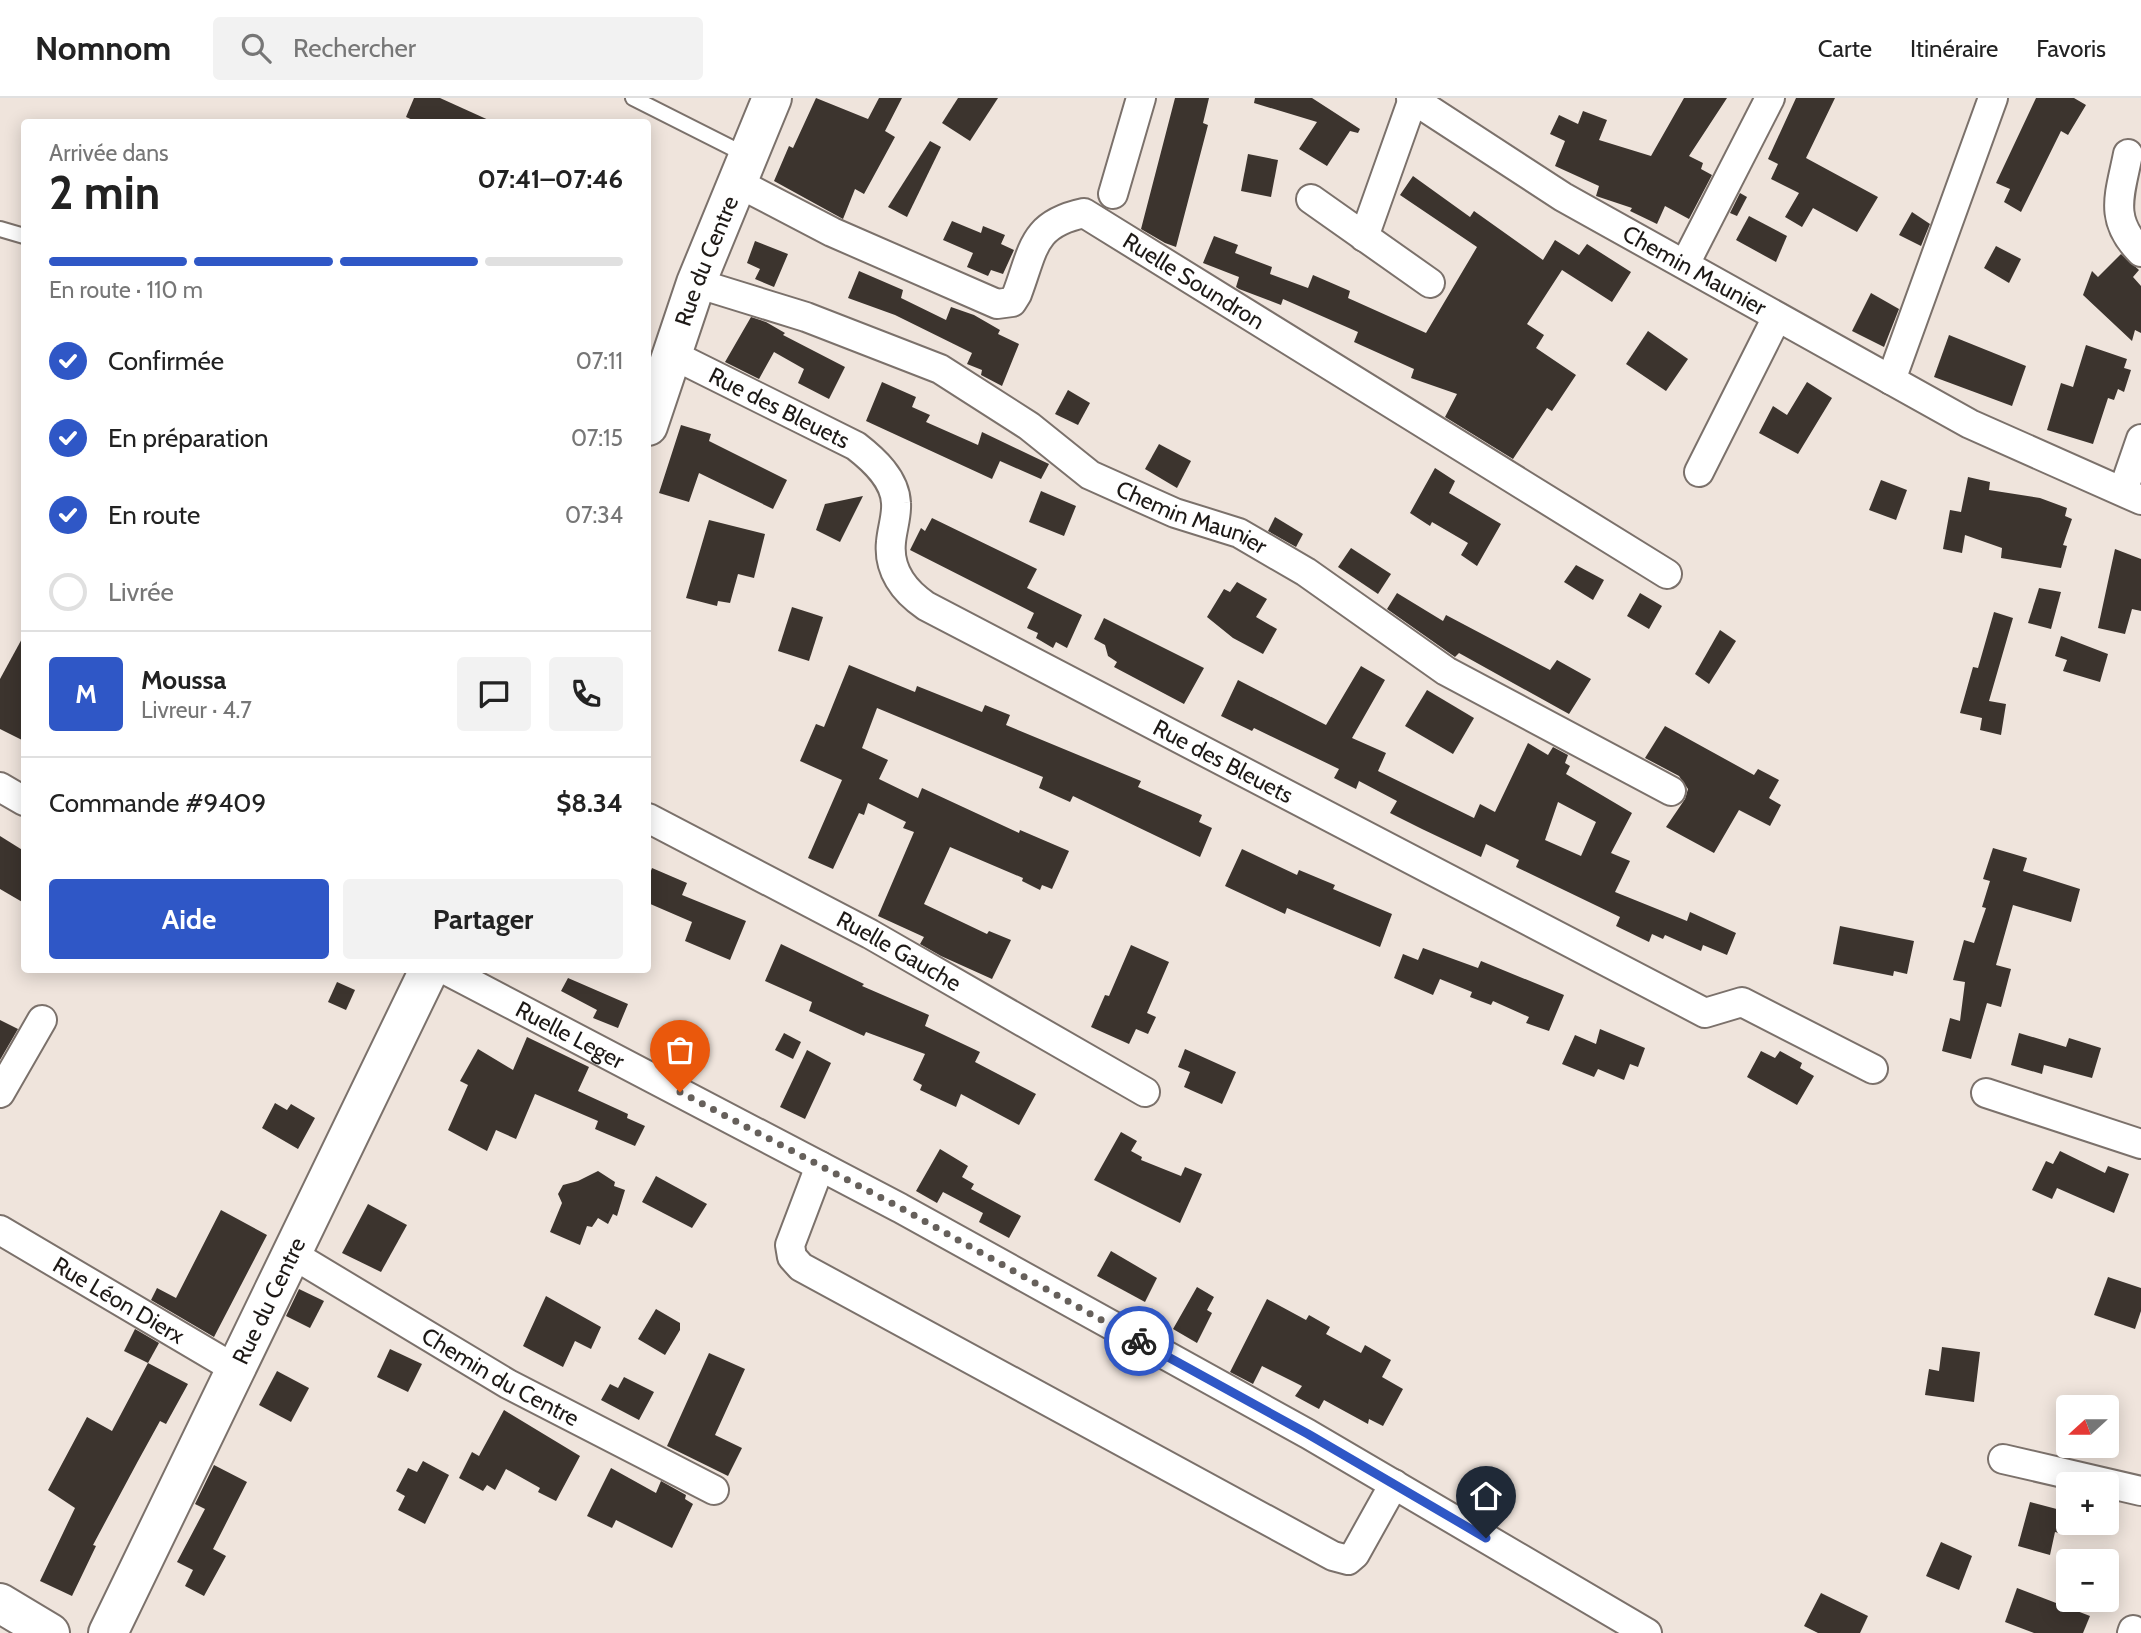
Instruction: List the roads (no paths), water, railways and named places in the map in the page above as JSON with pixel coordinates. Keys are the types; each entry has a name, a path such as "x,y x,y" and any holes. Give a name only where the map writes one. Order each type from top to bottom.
{"street":[{"name":"Rue du Centre","path":"651,417 696,283 772,98"},
{"path":"1113,194 1141,98"},
{"path":"1685,264 1770,98"},
{"path":"1891,380 1993,98"},
{"name":"Chemin Maunier","path":"1364,237 1424,102 1563,197 1777,317 1970,424 2132,495"},
{"path":"2128,154 2117,210 2121,227 2141,252"},
{"name":"Ruelle Soundron","path":"742,169 832,232 997,303 1012,302 1017,294 1041,232 1061,218 1084,213 1667,574"},
{"path":"1311,199 1430,284"},
{"name":"Chemin Maunier","path":"696,283 806,317 940,369 1029,426 1090,475 1175,513 1239,533 1306,572 1446,671 1671,791"},
{"name":"Chemin Maunier","path":"1699,472 1777,317"},
{"name":"Rue des Bleuets","path":"671,354 856,446 873,459 893,489 897,501 891,542 895,571 914,597 926,606 1705,1013 1742,1002 1873,1069"},
{"path":"2132,495 2141,439"},
{"path":"0,787 21,799"},
{"name":"Ruelle Gauche","path":"651,820 870,934 1144,1092"},
{"name":"Rue du Centre","path":"108,1633 237,1370 426,973"},
{"name":"Ruelle Leger","path":"428,973 820,1166 1394,1484 1647,1633"},
{"path":"0,1093 42,1020"},
{"path":"1986,1093 2141,1144"},
{"path":"820,1166 790,1245 792,1257 801,1267 1333,1556 1348,1560 1355,1554 1394,1484"},
{"name":"Rue Léon Dierx","path":"0,1230 237,1370"},
{"name":"Chemin du Centre","path":"292,1254 508,1384 714,1490"},
{"path":"2003,1459 2141,1491"},
{"path":"0,1603 50,1633"}],"lane":[{"path":"633,98 742,169"},
{"path":"0,229 21,235"}]}
